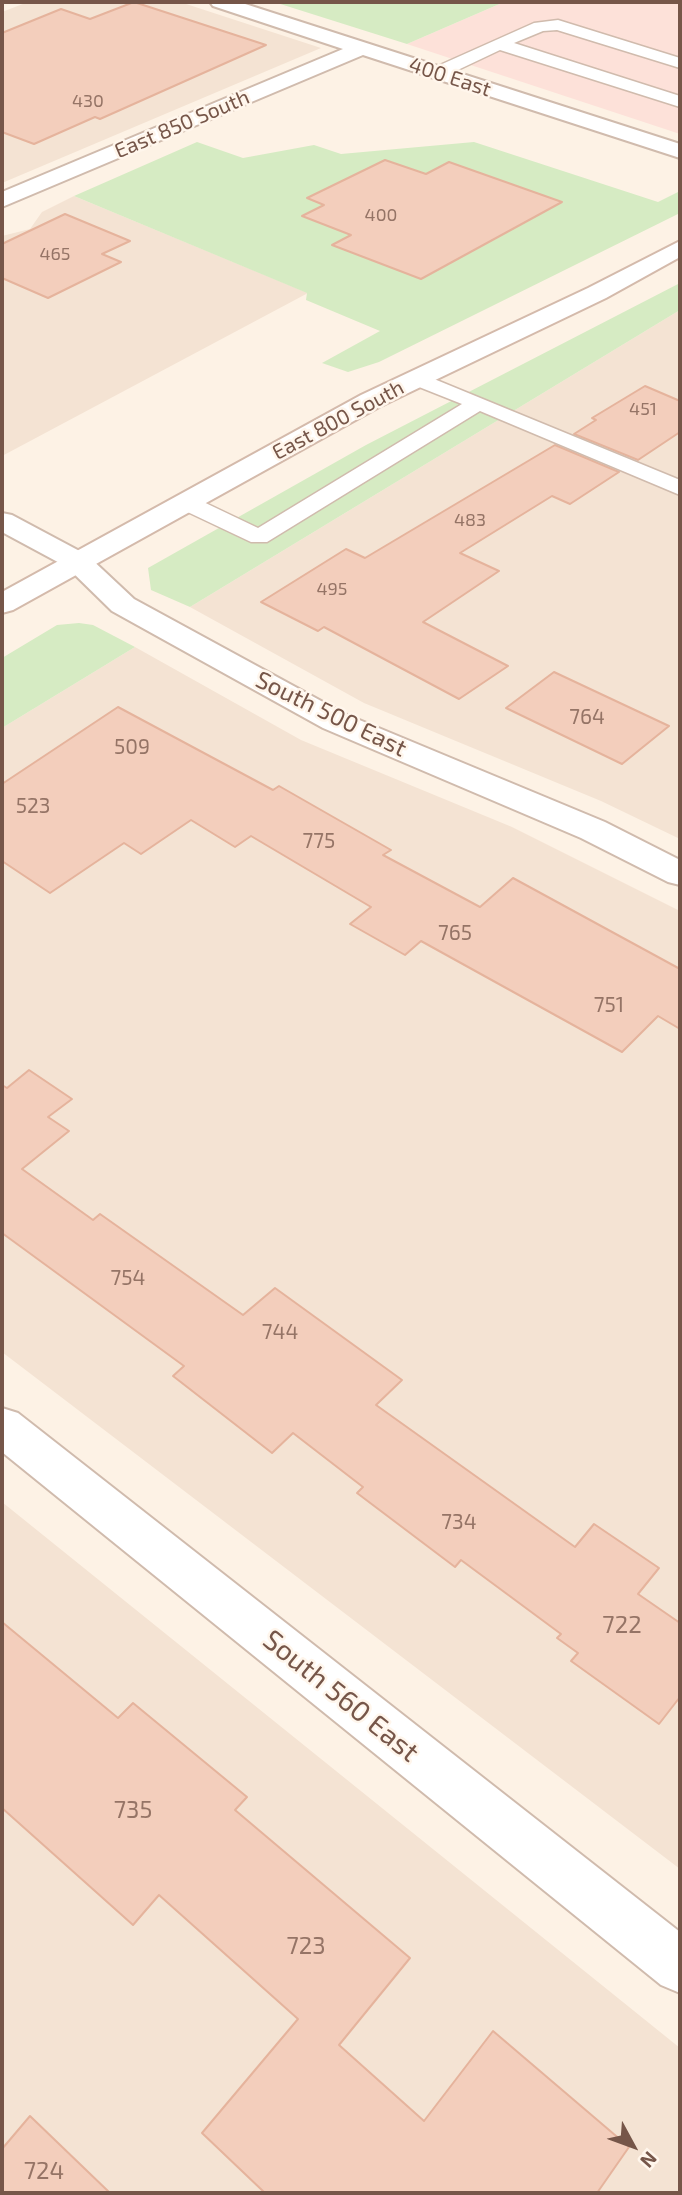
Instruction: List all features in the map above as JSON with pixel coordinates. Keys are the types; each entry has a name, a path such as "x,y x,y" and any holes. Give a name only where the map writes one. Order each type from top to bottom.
{"street":[{"name":"400 East","path":"220,2 680,151"},
{"name":"East 850 South","path":"2,200 362,48"},
{"name":"East 800 South","path":"2,604 370,401 597,293 680,248"},
{"name":"South 500 East","path":"2,521 77,561 123,605 334,721 593,830 680,874"},
{"name":"South 560 East","path":"2,1426 680,1966"}],"lane":[{"path":"437,72 540,26 558,25 680,63"},
{"path":"499,44 680,102"},
{"path":"417,378 680,488"},
{"path":"185,502 259,537 479,403"}],"shaded area":[{"path":"28,2 180,2 321,48 2,183 2,12"},
{"path":"504,2 680,2 680,134 407,44"},
{"path":"74,196 308,293 2,456 2,236 30,229 42,212"},
{"path":"680,310 680,839 601,801 364,703 190,607"},
{"path":"135,647 301,740 512,827 680,911 680,1869 2,1352 2,728"},
{"path":"2,1502 680,2048 680,2193 2,2193"}],"green space":[{"path":"274,2 504,2 407,44"},
{"path":"197,142 243,158 314,145 341,154 474,142 658,202 680,191 680,213 379,362 348,372 322,363 380,331 306,300 307,293 74,196"},
{"path":"680,283 680,310 190,607 151,590 148,568 366,445"},
{"path":"57,625 93,625 135,647 2,728 2,658"}],"building":[{"path":"134,2 266,45 100,119 95,117 34,144 2,132 2,33 61,9 90,19"},
{"path":"385,160 426,174 449,162 562,202 421,279 332,245 351,235 302,216 324,205 307,198"},
{"path":"65,214 130,241 102,254 121,262 48,298 2,278 2,244"},
{"path":"645,386 680,401 680,432 638,460 574,434 596,420 592,418"},
{"path":"555,445 619,472 570,504 552,496 460,553 499,571 423,622 508,666 459,699 324,627 318,631 261,602 346,549 365,558"},
{"path":"554,672 669,726 622,764 506,708"},
{"path":"118,707 273,790 279,786 391,850 383,855 480,907 513,878 680,969 680,1029 658,1016 622,1052 421,941 405,955 350,924 371,907 251,836 235,847 191,820 141,854 124,843 50,893 2,861 2,784"},
{"path":"29,1070 72,1099 48,1117 69,1131 22,1169 93,1220 100,1214 243,1315 275,1288 402,1380 376,1405 575,1547 594,1524 659,1568 638,1594 680,1623 680,1697 659,1724 571,1661 578,1653 557,1638 561,1634 461,1560 455,1567 357,1493 363,1487 293,1433 272,1453 173,1376 184,1366 2,1233 2,1085 7,1088"},
{"path":"2,1622 118,1718 133,1703 247,1797 235,1810 410,1958 339,2045 424,2121 493,2031 629,2147 597,2193 265,2193 202,2133 298,2019 159,1895 133,1925 2,1808"},
{"path":"30,2116 110,2193 2,2193 2,2149"}]}
